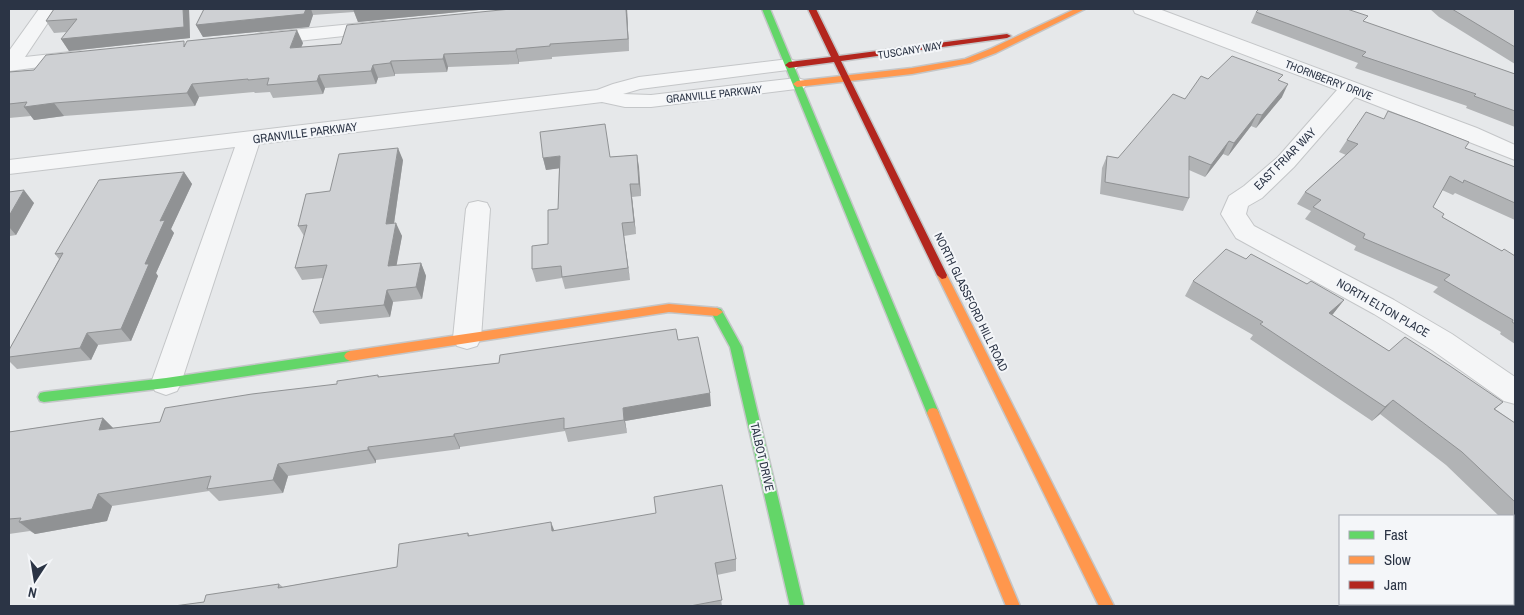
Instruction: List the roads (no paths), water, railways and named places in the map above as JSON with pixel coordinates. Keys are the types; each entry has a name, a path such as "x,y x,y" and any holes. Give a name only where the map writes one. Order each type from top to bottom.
{"main road":[{"path":"766,9 1013,606"},
{"name":"NORTH GLASSFORD HILL ROAD","path":"812,9 1107,606"},
{"name":"TUSCANY WAY","path":"793,75 846,79 967,61 994,52 1031,31 1082,9"},
{"name":"TUSCANY WAY","path":"793,75 837,60 969,40 1009,36 1031,31"},
{"name":"TALBOT DRIVE","path":"467,338 669,308 717,311 736,347 797,606"},
{"path":"44,397 166,384 467,338"}],"street":[{"path":"9,65 48,9"},
{"name":"THORNBERRY DRIVE","path":"1142,9 1351,88 1515,153"},
{"path":"244,41 401,25"},
{"path":"9,65 97,56"},
{"name":"GRANVILLE PARKWAY","path":"9,166 601,96 625,101 651,101 793,75"},
{"name":"EAST FRIAR WAY","path":"1245,232 1234,214 1238,202 1286,162 1351,88"},
{"path":"166,384 249,139"},
{"path":"467,338 478,209"},
{"name":"NORTH ELTON PLACE","path":"1245,232 1406,320 1515,392"}]}
